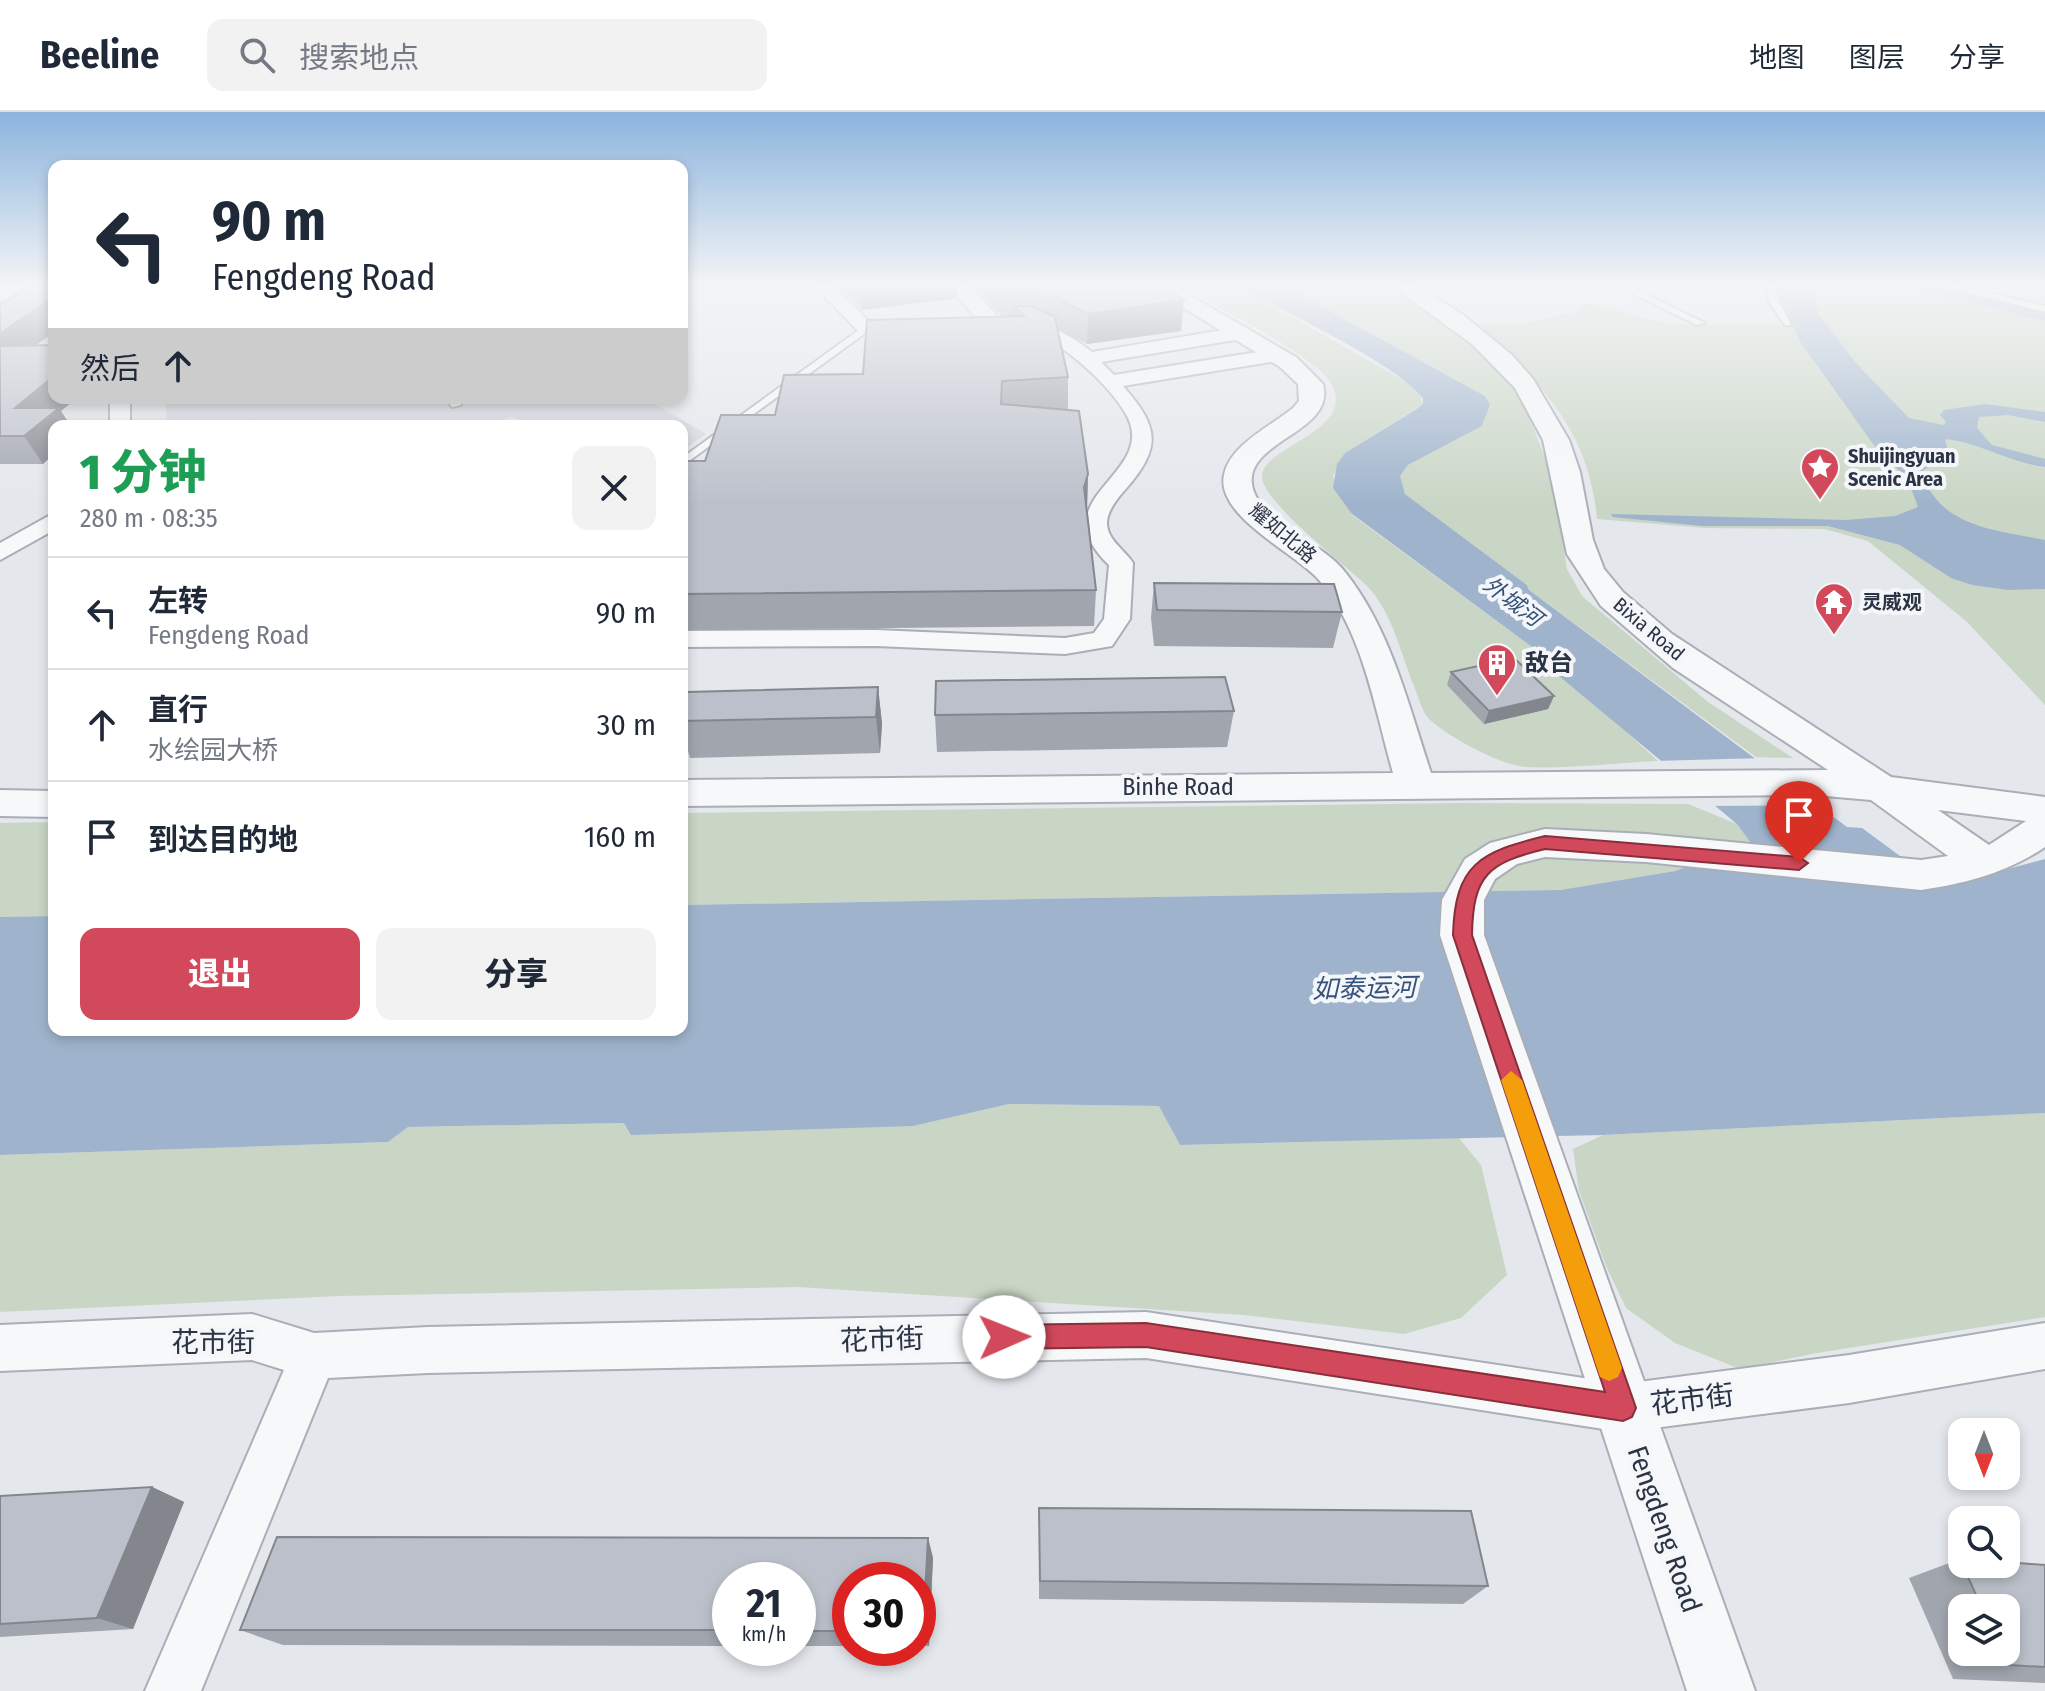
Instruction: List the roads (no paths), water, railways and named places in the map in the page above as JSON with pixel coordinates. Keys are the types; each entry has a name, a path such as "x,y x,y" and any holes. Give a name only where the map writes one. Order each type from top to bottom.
{"street":[{"path":"688,639 876,638 1065,646 1103,640 1117,619 1121,563 1103,546 1095,523 1104,499 1126,475 1143,442 1138,416 1088,358"},
{"path":"1109,382 1259,358"},
{"name":"耀如北路","path":"1280,358 1306,377 1313,389 1312,403 1249,456 1238,474 1238,491 1251,509 1309,553 1332,576 1354,608 1416,786"},
{"name":"Bixia Road","path":"1504,358 1528,387 1561,452 1576,543 1590,573 1612,599 1695,667 1876,786 2045,810"},
{"path":"0,553 48,524"},
{"name":"Binhe Road","path":"688,793 1814,782 1876,786"},
{"path":"1876,786 1973,865"},
{"path":"0,803 48,804"},
{"name":"Fengdeng Road","path":"1721,1691 1462,935 1463,900 1479,869 1504,853 1545,843 1646,848 1921,875 1973,865 2005,854 2045,828"},
{"name":"花市街","path":"0,1348 252,1337 314,1356 428,1350 1146,1335 1623,1408 1849,1379 2045,1346"},
{"path":"173,1691 314,1356"}],"lane":[{"path":"688,459 827,358"}],"water":[{"path":"1371,358 1415,358 1485,396 1490,405 1482,426 1408,465 1400,476 1405,494 1527,585 1529,590 1847,827 1862,828 1900,856 1973,878 2045,859 2045,1113 1603,1135 1180,1145 1159,1106 1009,1104 913,1126 631,1135 624,1123 408,1127 388,1142 0,1155 0,917 48,916 48,1036 688,1036 688,905 1560,890 1675,871 1751,843 1737,824 1541,661 1539,652 1352,514 1333,488 1337,464 1345,453 1423,404 1423,399 1411,386"},
{"path":"1812,358 1852,358 1909,418 1944,425 1946,422 1940,415 1944,410 1985,404 2045,412 2045,422 2008,415 1979,417 1977,428 1992,445 2045,459 2045,467 1945,439 1949,454 1922,471 1930,490 1955,515 1989,529 2045,540 2045,589 2008,590 1972,585 1951,578 1900,545 1828,526 1702,526 1613,517 1611,514 1845,520 1895,516 1918,507 1908,480 1873,444"}],"place":[{"name":"Shuijingyuan Scenic Area","path":"1820,501"},
{"name":"灵威观","path":"1834,636"},
{"name":"敌台","path":"1497,697"}],"water label":[{"name":"外城河","path":"1513,601"},
{"name":"如泰运河","path":"1364,988"}]}
